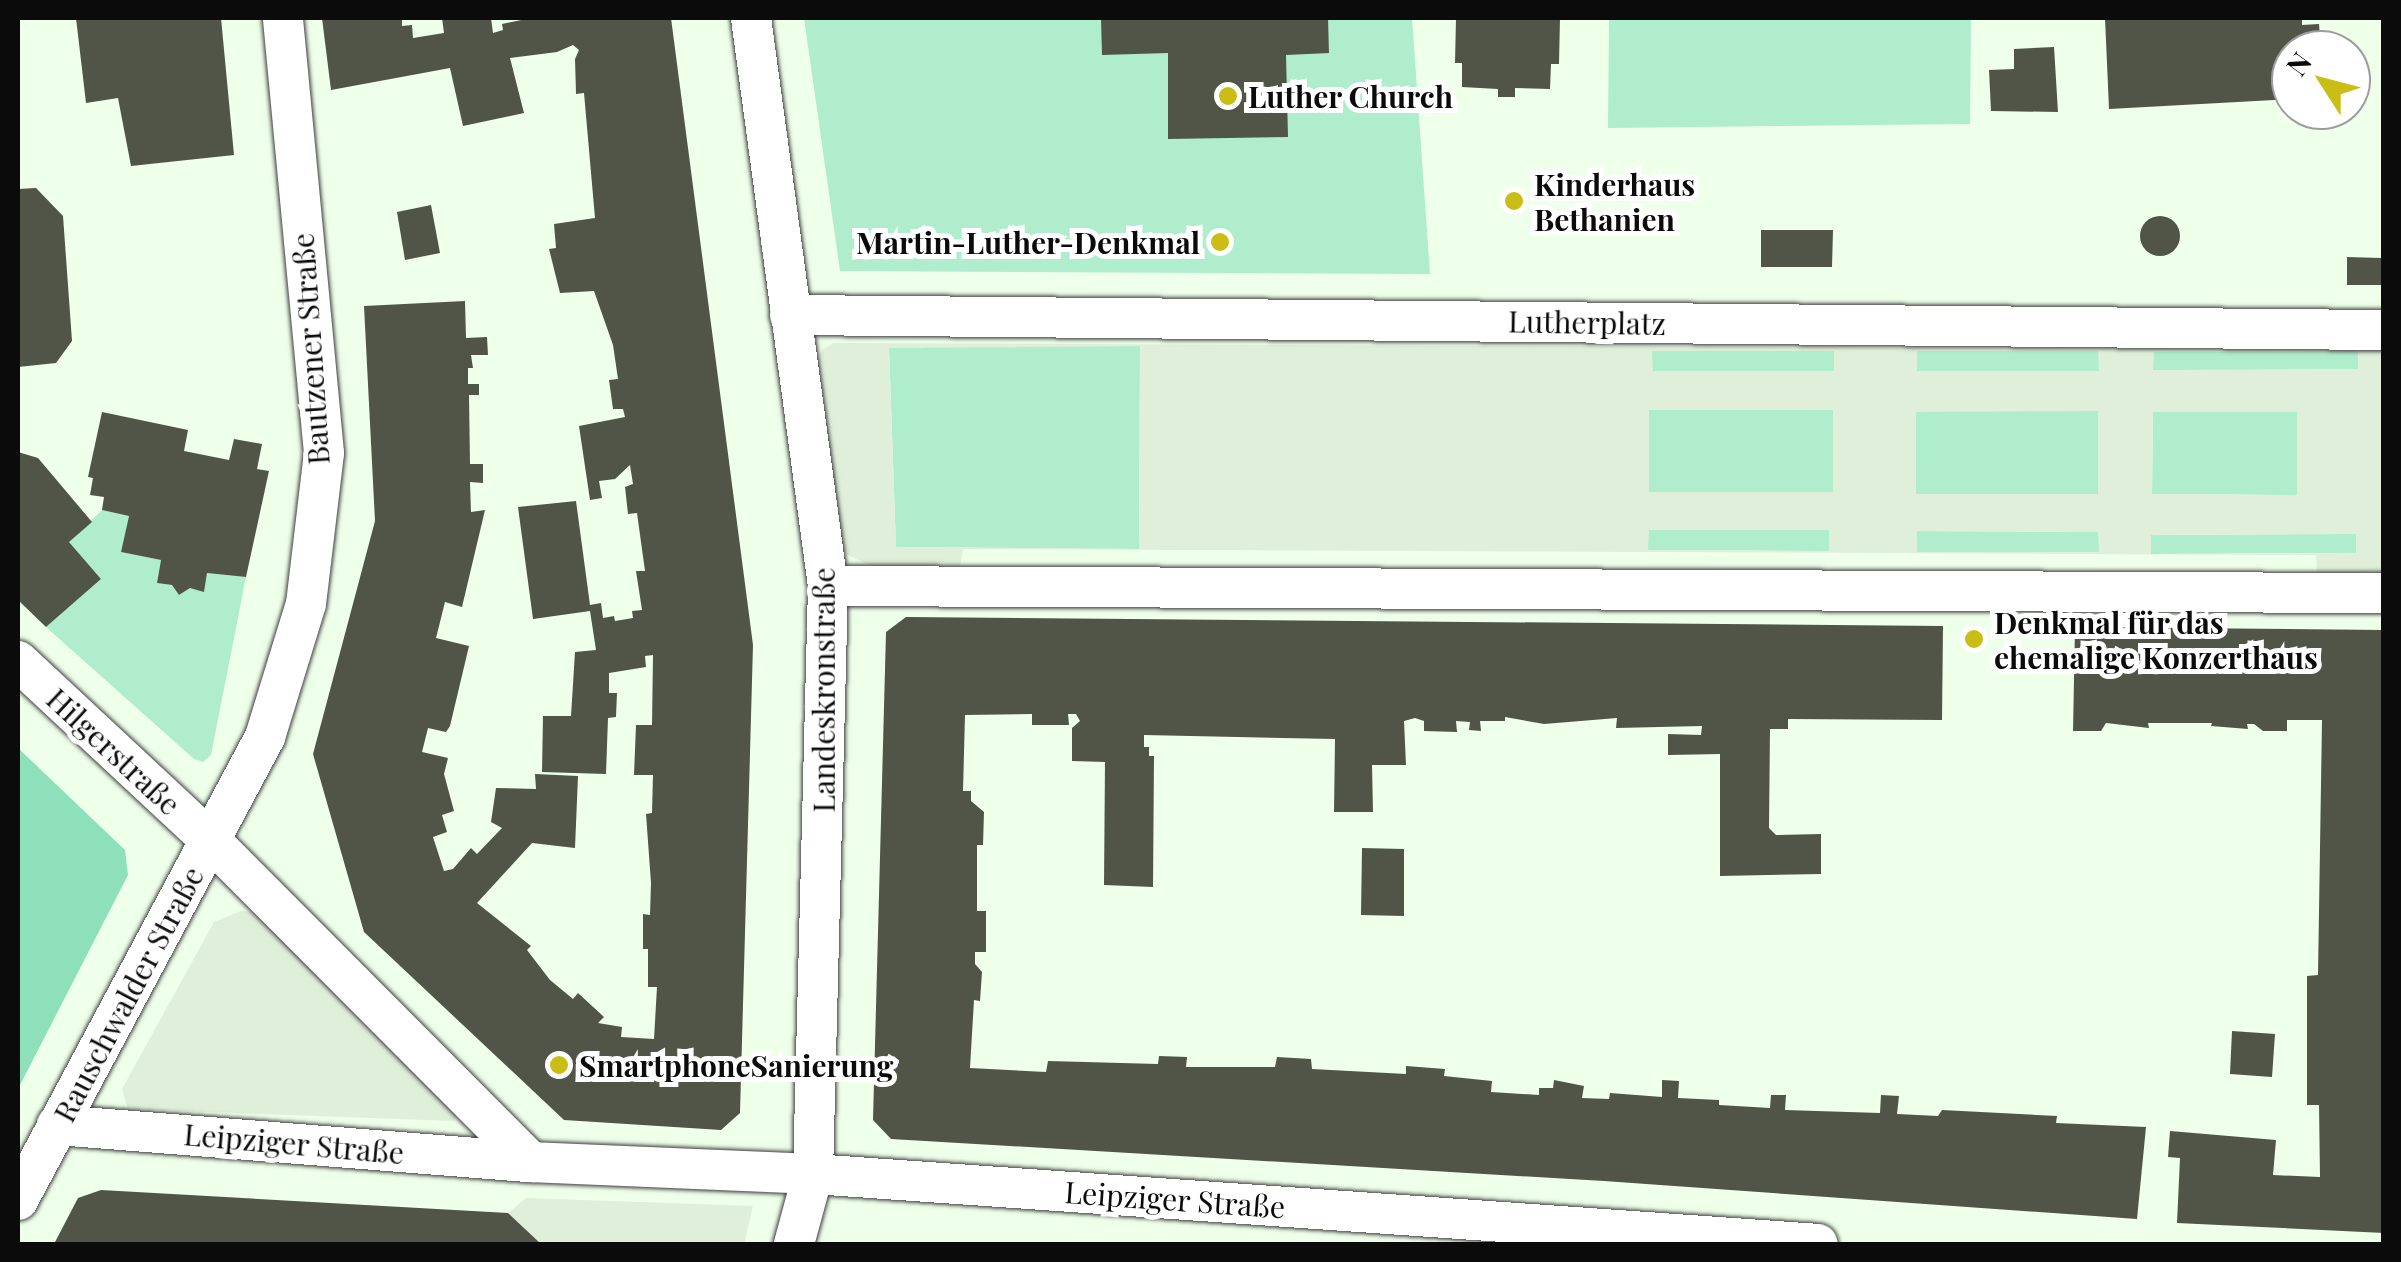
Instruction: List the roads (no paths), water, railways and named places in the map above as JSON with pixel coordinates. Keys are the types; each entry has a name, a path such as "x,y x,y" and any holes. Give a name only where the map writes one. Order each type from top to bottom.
{"street":[{"name":"Bautzener Straße","path":"211,841 266,737 306,604 324,452 283,18"},
{"name":"Landeskronstraße","path":"751,18 828,586 813,1174 794,1244"},
{"name":"Lutherplatz","path":"790,315 2384,330"},
{"path":"828,586 2384,593"},
{"name":"Hilgerstraße","path":"18,661 211,841"},
{"name":"Rauschwalder Straße","path":"18,1200 211,841"},
{"path":"211,841 531,1162"},
{"name":"Leipziger Straße","path":"57,1124 531,1162 813,1174 1818,1244"}],"place":[{"name":"Luther Church","path":"1228,96"},
{"name":"Kinderhaus Bethanien","path":"1514,201"},
{"name":"Martin-Luther-Denkmal","path":"1220,242"},
{"name":"Denkmal für das ehemalige Konzerthaus","path":"1974,639"},
{"name":"SmartphoneSanierung","path":"559,1065"}]}
